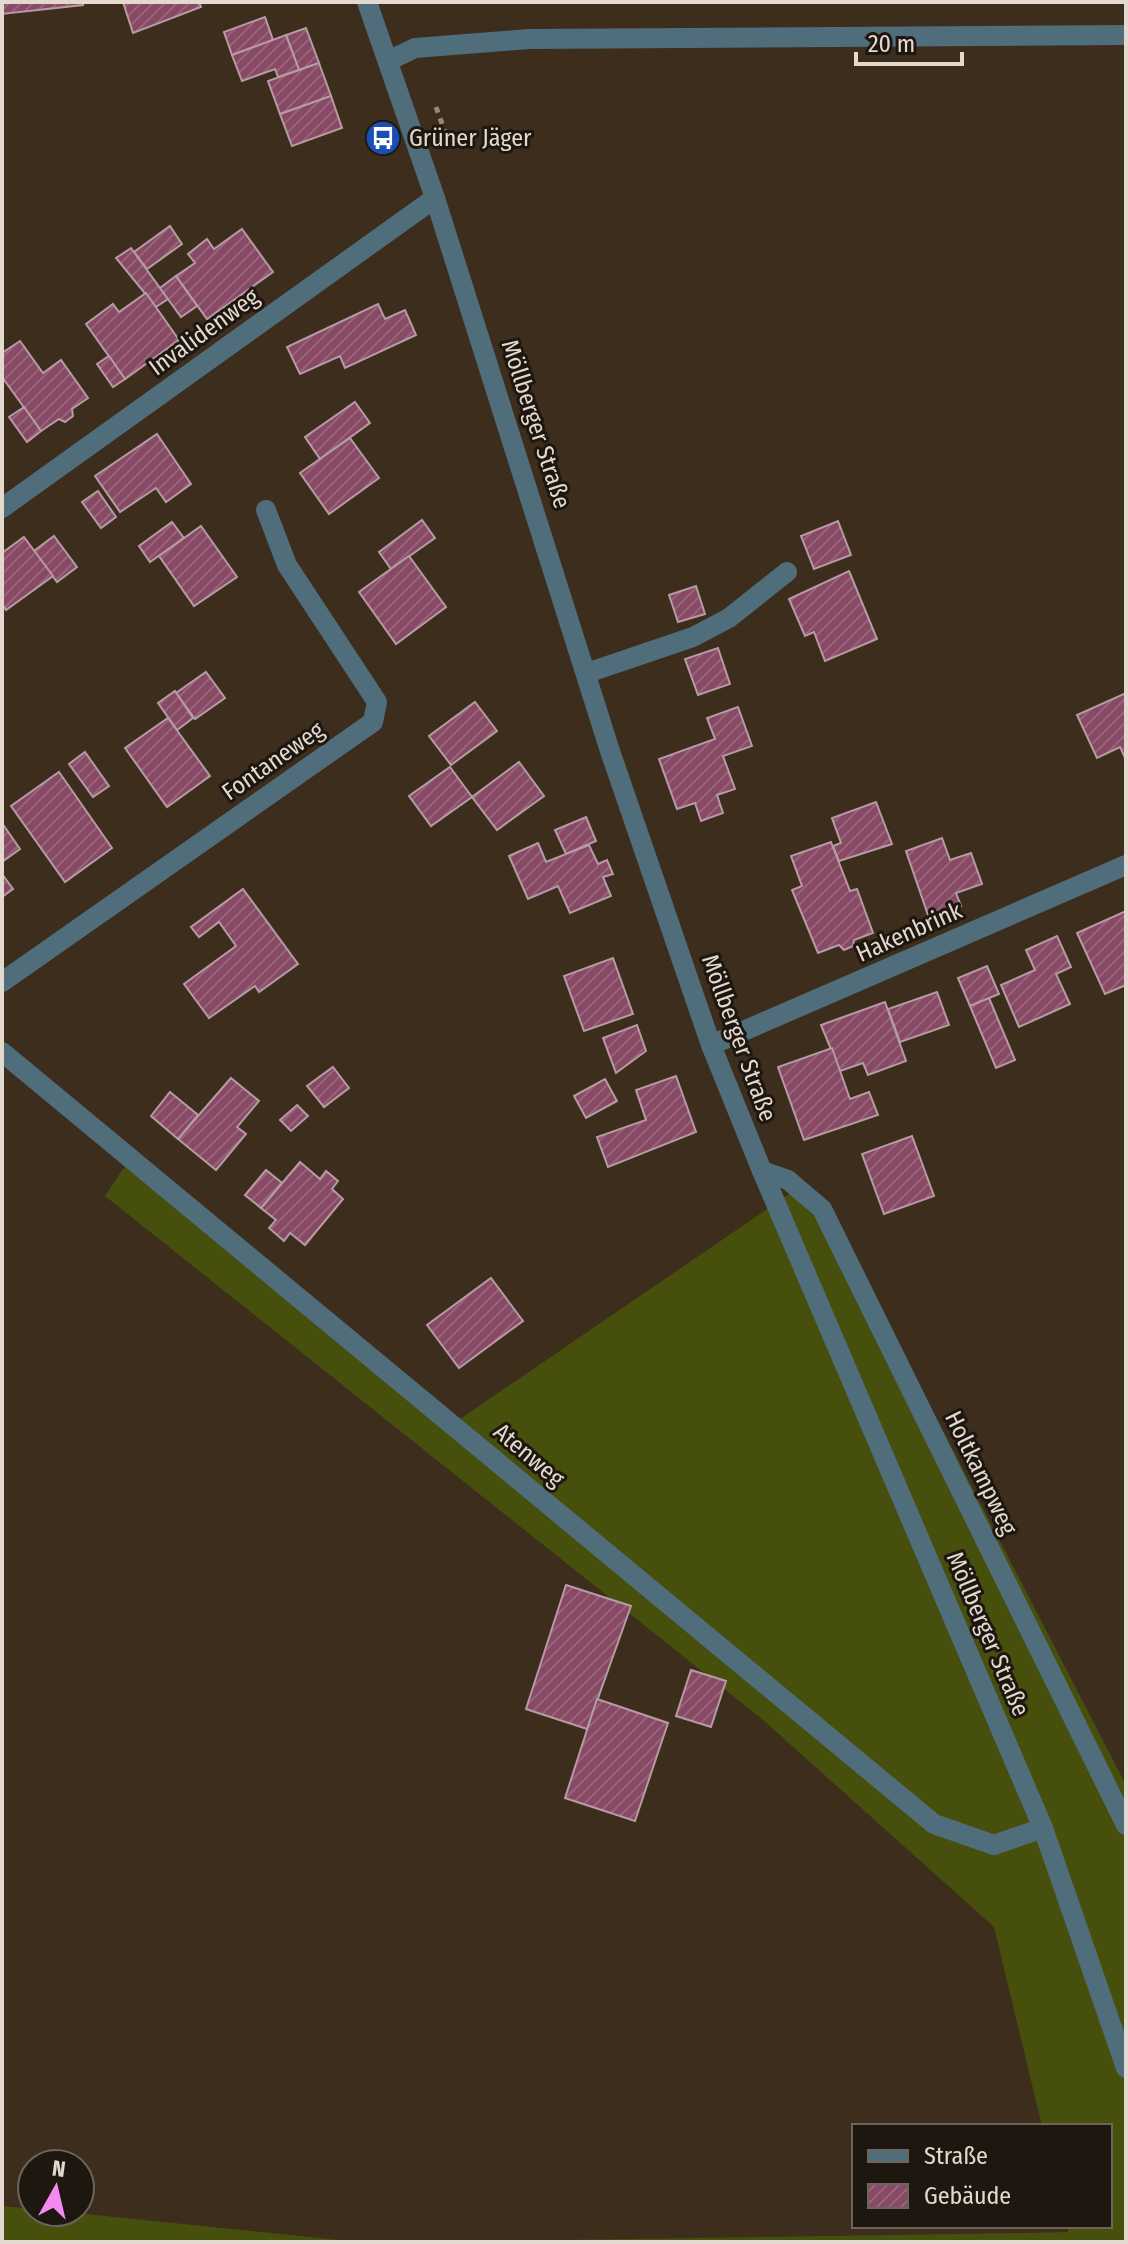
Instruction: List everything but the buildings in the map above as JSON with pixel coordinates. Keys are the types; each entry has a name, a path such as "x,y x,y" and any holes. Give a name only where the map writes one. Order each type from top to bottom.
{"street":[{"name":"Möllberger Straße","path":"367,2 435,198 587,673 711,1045 1043,1828 1126,2068"},
{"path":"388,61 415,48 529,39 1126,35"},
{"name":"Invalidenweg","path":"2,508 435,198"},
{"name":"Fontaneweg","path":"2,982 373,722 377,702 371,689 287,565 266,510"},
{"path":"587,673 693,637 729,618 787,572"},
{"name":"Hakenbrink","path":"711,1045 1126,865"},
{"name":"Atenweg","path":"2,1052 934,1824 994,1845 1043,1828"},
{"name":"Holtkampweg","path":"762,1171 788,1180 822,1209 1126,1825"}],"green space":[{"path":"133,1154 457,1421 792,1192 836,1240 922,1390 1126,1785 1126,2242 424,2242 1026,2233 1068,2232 1067,2228 1112,2228 1112,2124 1042,2124 994,1927 762,1719 105,1196"},
{"path":"2,2206 16,2207 16,2228 96,2228 96,2215 359,2242 2,2242"}],"place":[{"name":"Grüner Jäger","path":"383,138"}]}
